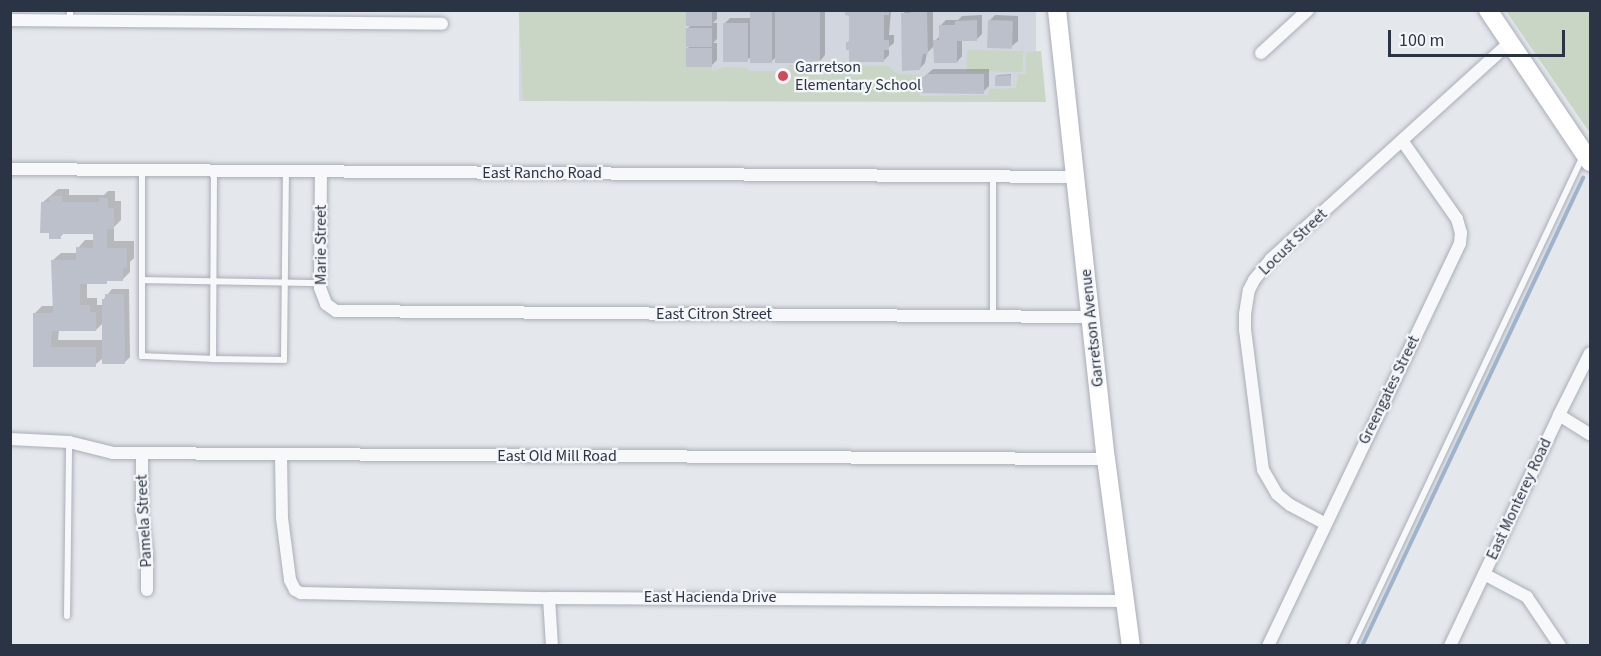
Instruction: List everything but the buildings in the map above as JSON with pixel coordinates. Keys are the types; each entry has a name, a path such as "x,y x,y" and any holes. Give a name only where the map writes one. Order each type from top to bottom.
{"street":[{"name":"Garretson Avenue","path":"1057,10 1106,459 1131,645"},
{"path":"1261,53 1308,10"},
{"path":"1488,10 1587,158"},
{"path":"10,20 70,15 323,16 442,24"},
{"name":"Locust Street","path":"1324,523 1290,505 1277,494 1263,470 1259,455 1245,330 1246,302 1254,279 1271,259 1403,142 1510,42"},
{"name":"Greengates Street","path":"1268,645 1324,523 1460,243 1461,233 1457,219 1403,142"},
{"name":"East Rancho Road","path":"10,169 142,168 1074,177"},
{"name":"Marie Street","path":"321,171 321,295 326,304 336,311"},
{"name":"East Citron Street","path":"336,311 1091,317"},
{"name":"East Monterey Road","path":"1450,645 1558,415 1590,353"},
{"path":"1558,415 1590,434"},
{"name":"East Old Mill Road","path":"10,439 69,442 106,452 142,453 1106,459"},
{"name":"Pamela Street","path":"142,453 142,514 147,552 147,590"},
{"name":"East Hacienda Drive","path":"281,454 282,518 290,580 295,590 301,593 549,598 1125,601"},
{"path":"1484,574 1527,597 1560,645"},
{"path":"549,598 552,645"}],"lane":[{"path":"1352,645 1587,158"},
{"path":"142,168 142,357 213,359 284,360 286,171"},
{"path":"213,359 214,170"},
{"path":"993,176 993,316"},
{"path":"142,280 320,283"},
{"path":"67,616 69,442"}],"shaded area":[{"name":"Garretson Elementary School","path":"519,11 1036,11 1036,101 519,101"}],"green space":[{"path":"519,11 686,11 686,67 712,67 712,71 724,67 747,68 748,71 780,71 790,65 888,66 898,74 920,75 920,96 988,95 989,89 1016,88 1018,74 1026,74 1026,52 1041,51 1046,102 523,101"},
{"path":"1506,11 1590,11 1590,133 1517,27"},
{"path":"967,50 1023,51 1023,72 967,71"}],"waterway":[{"path":"1362,646 1583,178"}],"place":[{"name":"Garretson Elementary School","path":"783,76"}]}
